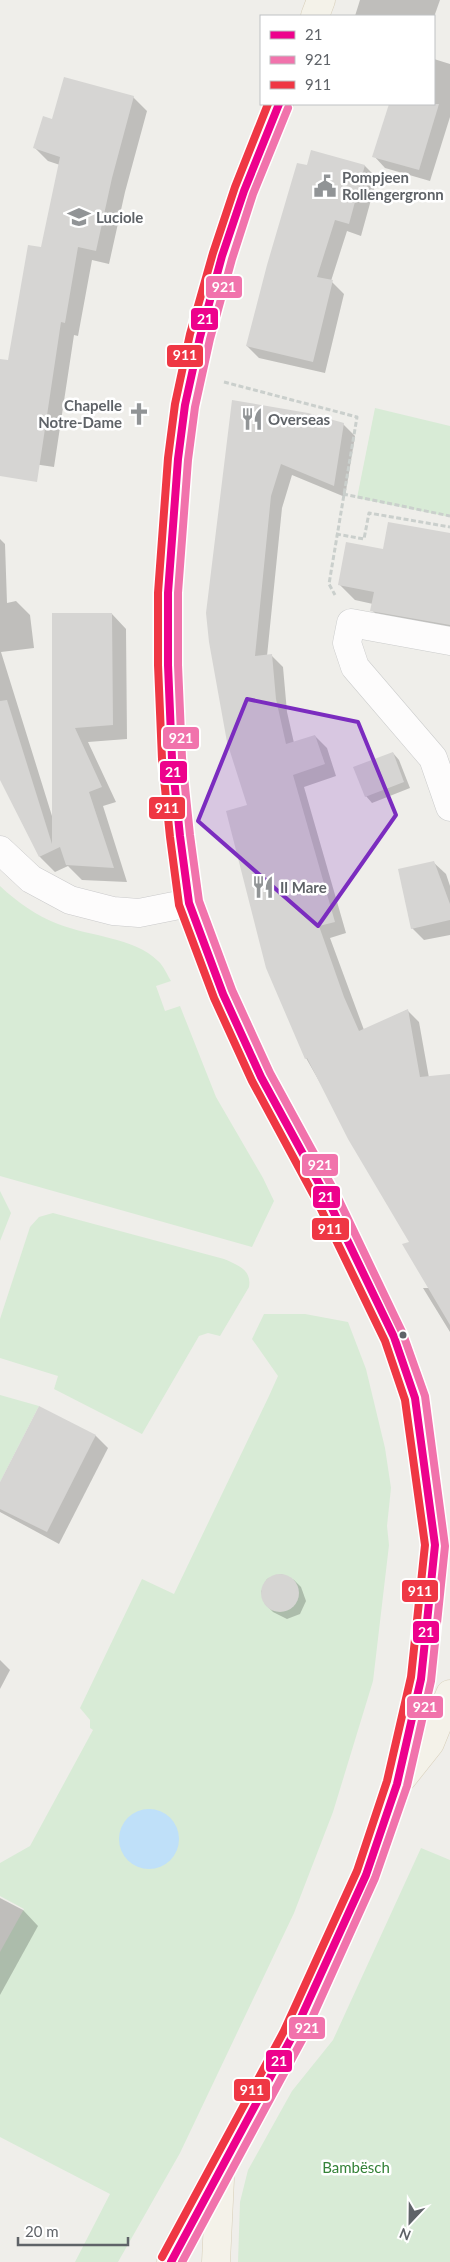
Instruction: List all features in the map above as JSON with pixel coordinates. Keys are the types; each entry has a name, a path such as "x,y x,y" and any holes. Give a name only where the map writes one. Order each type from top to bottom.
{"main road":[{"path":"315,15 321,0"},
{"path":"171,2262 293,2035 366,1875 397,1784 421,1678 443,1545 415,1398 394,1337 327,1198 261,1077 223,994 190,903 180,836 172,759 168,665 168,594 178,459 185,405 200,337 222,256 244,191 279,105"},
{"path":"397,1784 430,1742 450,1694"},
{"path":"216,2262 220,2171"}],"street":[{"path":"450,641 351,623 348,643 354,667 433,758 450,807"},
{"path":"0,850 31,879 70,900 113,911 139,913 190,903"}],"path":[{"path":"219,380 357,417 328,584 351,623"},
{"path":"343,494 450,516"},
{"path":"336,534 364,539 369,512 450,527"}],"highlighted area":[{"path":"247,699 358,722 396,815 318,926 198,821"}],"green space":[{"path":"375,408 450,426 450,517 357,498"},
{"path":"0,886 13,898 50,921 125,942 148,953 162,965 171,981 156,986 165,1011 180,1006 216,1097 263,1178 274,1201 252,1247 0,1176"},
{"path":"0,1191 11,1213 0,1241"},
{"path":"53,1213 224,1259 239,1266 248,1276 249,1287 220,1336 208,1333 199,1336 142,1434 54,1389 58,1376 0,1358 0,1319 30,1227 39,1217"},
{"path":"264,1314 305,1314 348,1322 366,1369 385,1448 391,1488 387,1526 389,1545 373,1681 333,1812 294,1913 180,2153 118,2262 75,2262 110,2194 0,2137 0,1952 24,1909 0,1896 0,1863 30,1846 93,1730 90,1728 90,1720 80,1708 142,1579 174,1594 278,1376 252,1339"},
{"path":"0,1395 39,1406 0,1482"},
{"name":"Bambësch","path":"421,1848 450,1860 450,2262 238,2262 240,2202 248,2170 292,2091 333,2040"}],"water":[{"path":"149,1809 166,1814 174,1822 179,1839 174,1856 166,1864 149,1869 132,1864 124,1856 119,1839 124,1822 132,1814"}],"building":[{"path":"64,77 134,96 112,178 96,251 78,247 65,323 61,322 37,482 0,476 0,359 8,360 28,245 41,247 60,157 33,148 43,116 52,119"},
{"path":"439,104 419,170 372,157 389,105"},
{"path":"311,150 365,165 349,224 335,220 317,277 333,280 313,362 246,346 267,265 297,163 307,165"},
{"path":"232,400 308,413 344,423 334,486 281,464 271,496 255,656 272,654 276,699 286,744 315,735 325,764 293,775 335,922 319,926 344,997 359,1031 408,1009 420,1077 450,1074 450,1325 402,1244 409,1242 348,1139 307,1058 305,1059 266,968 226,811 247,805 227,742 209,642 206,613"},
{"path":"388,522 450,533 450,625 370,611 374,592 338,585 346,542 383,549"},
{"path":"52,613 112,613 113,725 75,728 102,787 89,792 114,868 66,865 60,847 39,857 0,780 0,701 7,700 52,844"},
{"path":"393,752 404,782 365,797 353,767"},
{"path":"434,861 450,904 450,920 411,929 398,869"},
{"path":"39,1406 96,1435 47,1532 0,1509 0,1482"},
{"path":"280,1574 294,1579 299,1593 294,1607 280,1612 266,1607 261,1593 266,1579"}],"transit line":[{"name":"911","path":"162,2257 284,2031 357,1871 387,1781 411,1677 425,1545 405,1400 385,1341 318,1203 252,1081 214,998 179,905 170,837 162,759 158,665 158,593 168,458 175,404 190,334 213,253 235,187 268,105"},
{"name":"21","path":"171,2262 293,2035 366,1875 397,1784 421,1679 435,1545 415,1398 394,1337 327,1198 261,1077 223,994 189,903 180,836 172,759 168,665 168,593 178,459 185,405 200,337 222,256 244,191 279,105"},
{"name":"921","path":"182,2262 302,2040 375,1878 407,1786 431,1681 445,1546 425,1396 403,1334 336,1194 270,1073 232,990 199,901 190,835 182,758 178,665 178,593 188,460 195,407 210,339 232,259 253,194 288,108"}],"place":[{"name":"Pompjeen Rollengergronn","path":"325,186"},
{"name":"Luciole","path":"79,217"},
{"name":"Chapelle Notre-Dame","path":"139,414"},
{"name":"Overseas","path":"252,419"},
{"name":"Il Mare","path":"263,887"}]}
